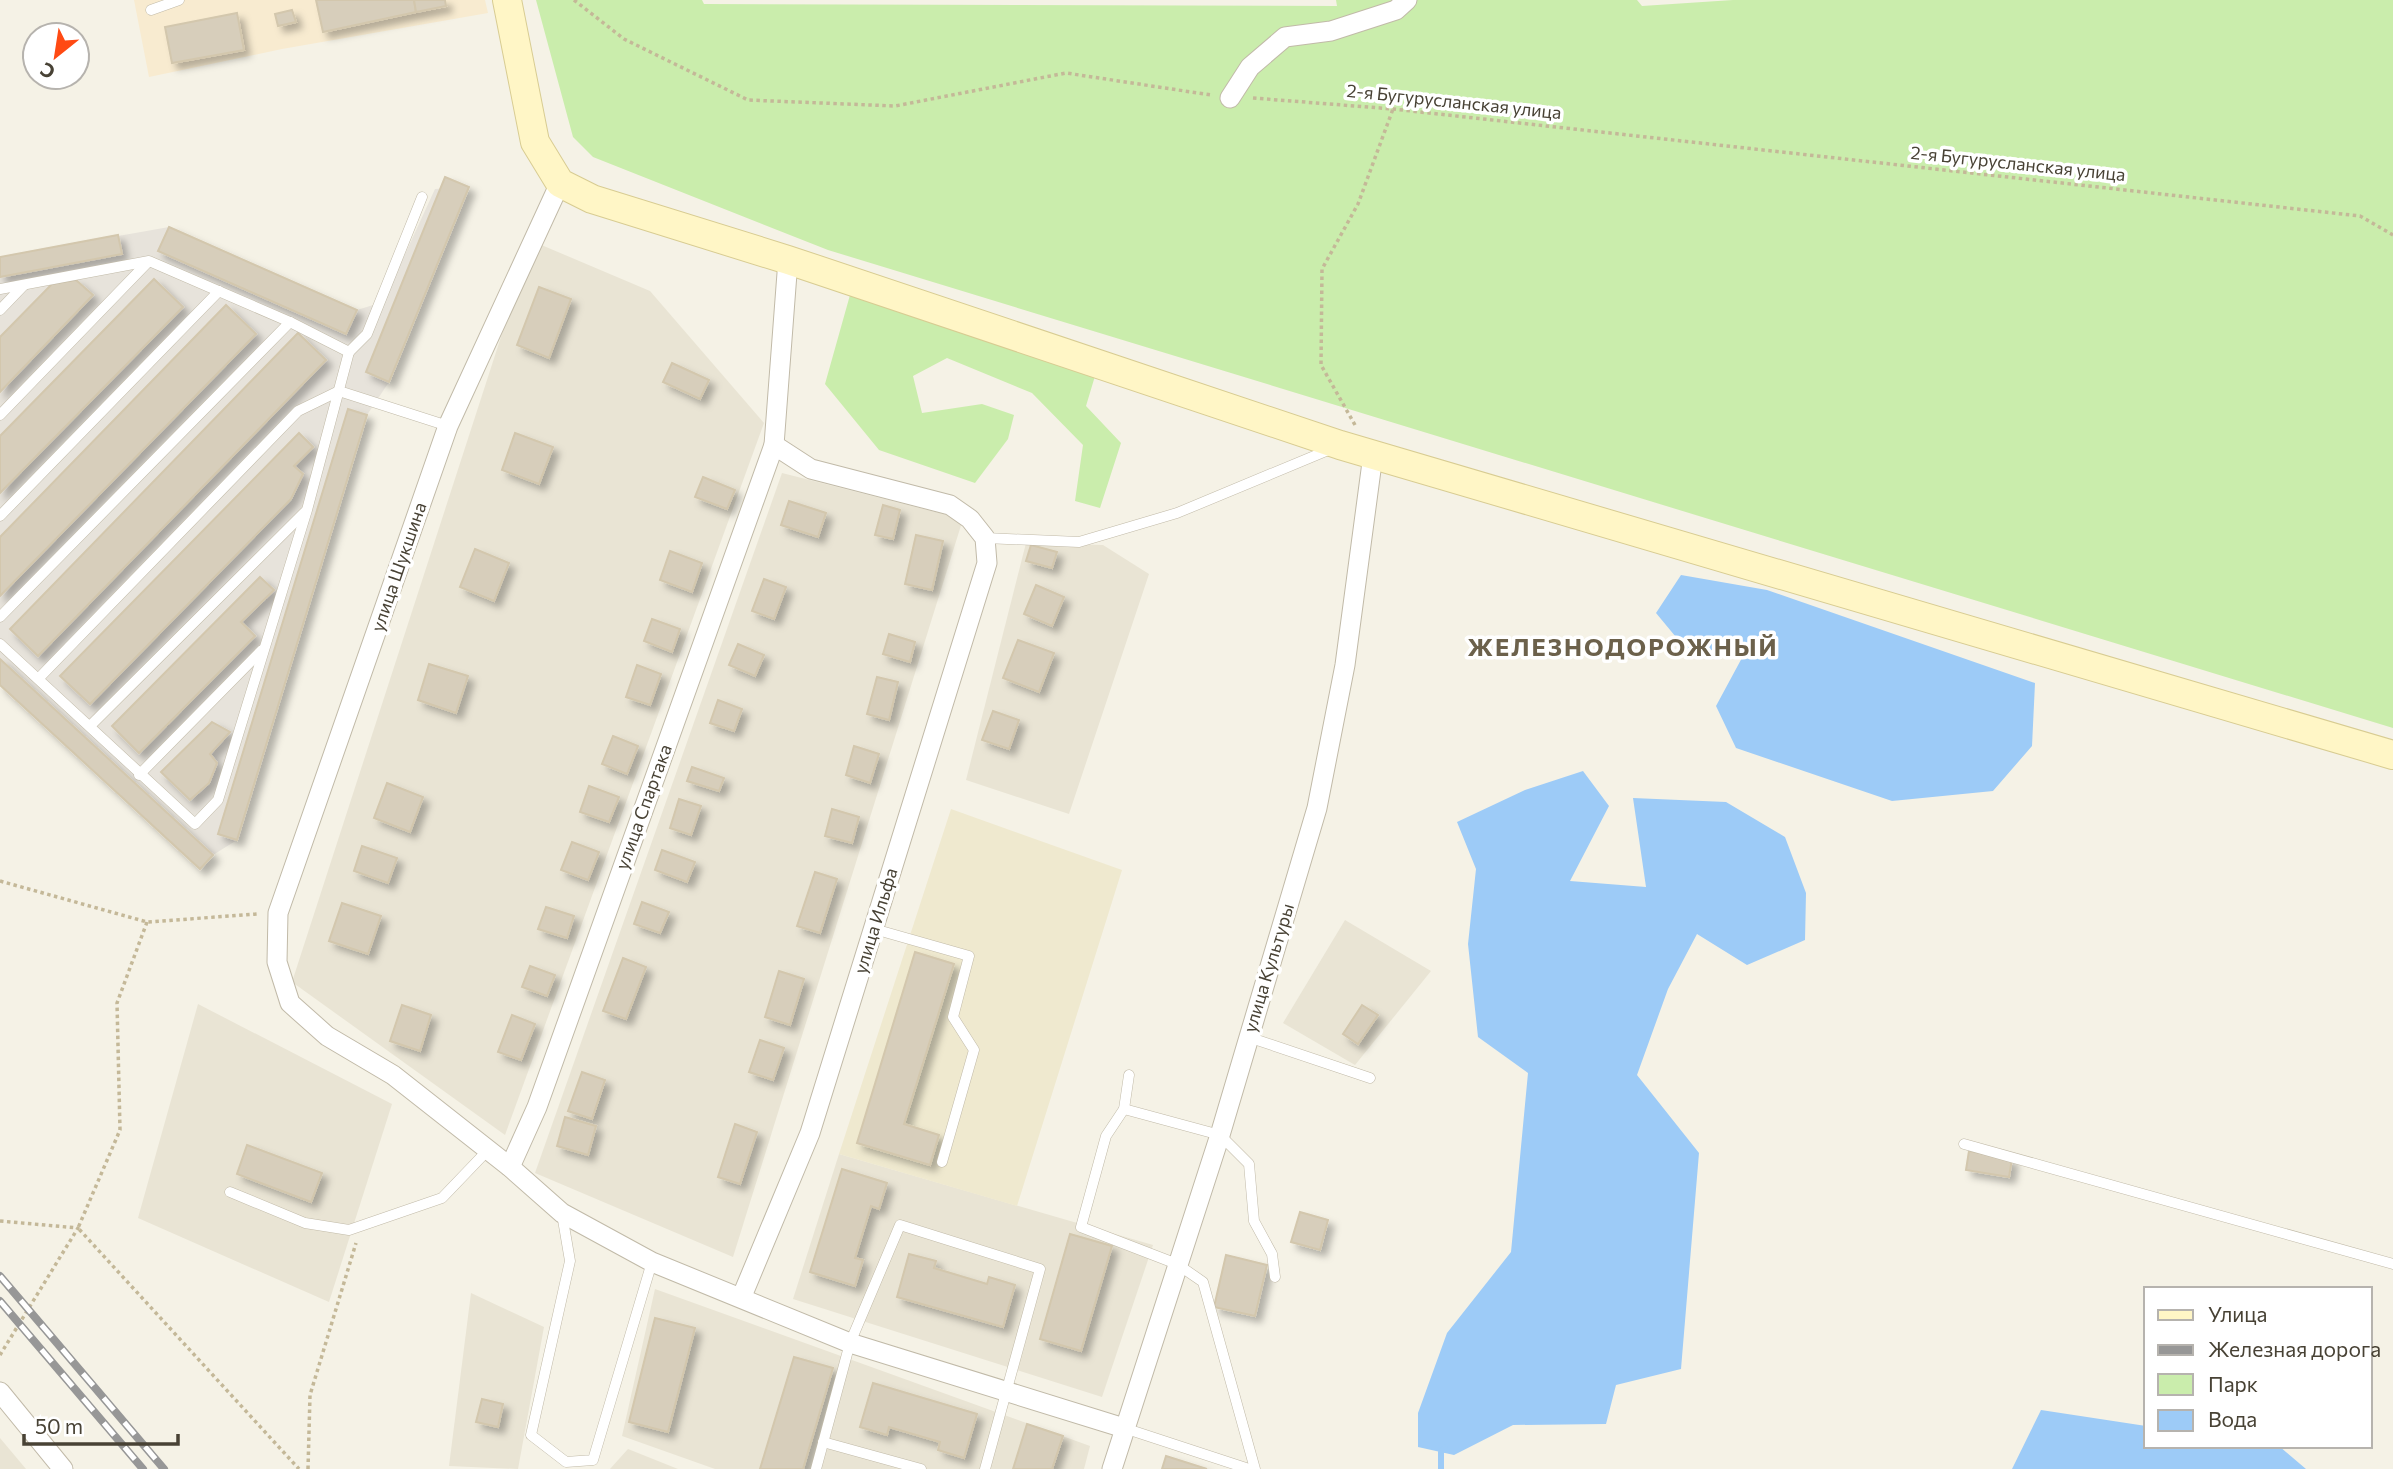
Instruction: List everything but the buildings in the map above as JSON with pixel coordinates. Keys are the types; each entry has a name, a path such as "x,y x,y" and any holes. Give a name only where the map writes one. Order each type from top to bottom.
{"street":[{"path":"507,0 535,142 560,183 592,199 788,260 1340,445 2393,755"},
{"path":"1230,98 1250,67 1285,37 1331,31 1396,10 1407,0"},
{"name":"улица Шукшина","path":"560,183 448,426 278,913 277,962 290,1003 327,1036 393,1075 510,1167 562,1213 652,1262 742,1296 850,1343 1007,1394 1124,1428"},
{"name":"улица Спартака","path":"510,1167 537,1107 774,445 788,260"},
{"path":"774,445 811,469 950,505 970,519 985,538"},
{"name":"улица Культуры","path":"1112,1469 1220,1135 1317,808 1345,665 1373,455"},
{"name":"улица Ильфа","path":"742,1296 810,1133 982,584 987,564 985,538"},
{"path":"0,1392 63,1469"}],"lane":[{"path":"151,10 179,0"},
{"path":"0,644 195,824 218,800 307,510 349,352 367,334 422,197"},
{"path":"0,289 149,261 290,322 349,352"},
{"path":"0,415 149,261"},
{"path":"0,310 23,285"},
{"path":"0,516 219,291"},
{"path":"0,617 290,322"},
{"path":"39,678 298,411 339,391 448,426"},
{"path":"985,538 1079,542 1177,513 1340,445"},
{"path":"90,726 307,510"},
{"path":"139,775 264,649"},
{"path":"874,929 969,956 953,1017 974,1050 942,1162"},
{"path":"1248,1037 1370,1078"},
{"path":"1129,1075 1124,1109 1106,1136 1081,1227 1177,1264 1203,1282 1255,1469"},
{"path":"1124,1109 1220,1135 1249,1164 1254,1221 1272,1254 1275,1277"},
{"path":"1964,1144 2393,1264"},
{"path":"230,1192 304,1223 349,1230 442,1198 488,1150"},
{"path":"562,1213 570,1261 531,1435 566,1462 593,1460 652,1262"},
{"path":"816,1469 850,1343 900,1225 1040,1269 985,1469"},
{"path":"1124,1428 1249,1469"},
{"path":"823,1442 921,1469"}],"path":[{"name":"2-я Бугурусланская улица","path":"574,0 624,39 748,100 895,106 1066,73 1230,98 1393,109 2360,216 2393,235"},
{"path":"1373,455 1321,365 1322,270 1359,204 1393,109"},
{"path":"0,881 147,922 278,913"},
{"path":"0,1355 78,1228 120,1130 117,1003 147,922"},
{"path":"0,1221 78,1228 299,1469"},
{"path":"308,1469 310,1395 361,1226"}],"shaded area":[{"path":"134,0 485,0 488,13 282,49 149,77"},
{"path":"469,187 389,382 367,415 237,840 213,855 200,869 0,685 0,257 169,227 357,310 383,302 435,189"},
{"path":"532,241 650,291 764,423 505,1135 292,982"},
{"path":"782,473 963,519 733,1257 535,1173"},
{"path":"1026,543 1103,545 1149,574 1069,814 966,780"},
{"path":"951,809 1122,870 1017,1206 839,1154"},
{"path":"1345,920 1431,971 1355,1065 1283,1023"},
{"path":"198,1004 392,1104 329,1302 138,1218"},
{"path":"839,1154 1153,1245 1102,1397 793,1299"},
{"path":"655,1289 1090,1446 1084,1469 715,1469 622,1436"},
{"path":"471,1293 544,1327 518,1469 449,1466"},
{"path":"0,1438 26,1469 0,1469"},
{"path":"628,1449 678,1469 610,1469"}],"green space":[{"path":"536,0 702,0 704,4 1337,6 1336,0 1637,0 1642,6 1733,0 2393,0 2393,728 828,250 593,157 573,137"},
{"path":"850,295 1095,376 1086,406 1121,443 1100,508 1075,501 1083,445 1032,393 947,358 913,376 922,413 982,404 1014,415 1008,439 975,483 879,450 825,384"}],"water":[{"path":"1681,575 1767,590 2035,683 2032,746 1993,791 1892,801 1736,748 1716,706 1750,643 1690,654 1656,613"},
{"path":"1583,771 1609,806 1570,881 1646,887 1633,798 1726,802 1785,837 1806,893 1805,940 1747,965 1697,934 1668,989 1637,1075 1699,1153 1681,1369 1616,1385 1606,1424 1513,1425 1454,1455 1418,1447 1418,1413 1447,1333 1511,1252 1528,1073 1478,1037 1468,944 1476,869 1457,822 1525,790"},
{"path":"2041,1410 2144,1426 2144,1448 2281,1448 2306,1469 2012,1469"}],"waterway":[{"path":"1441,1469 1441,1452 1445,1448"}],"railway":[{"path":"0,1276 164,1469"},
{"path":"0,1301 143,1469"}],"district":[{"name":"ЖЕЛЕЗНОДОРОЖНЫЙ","path":"1623,648"}]}
